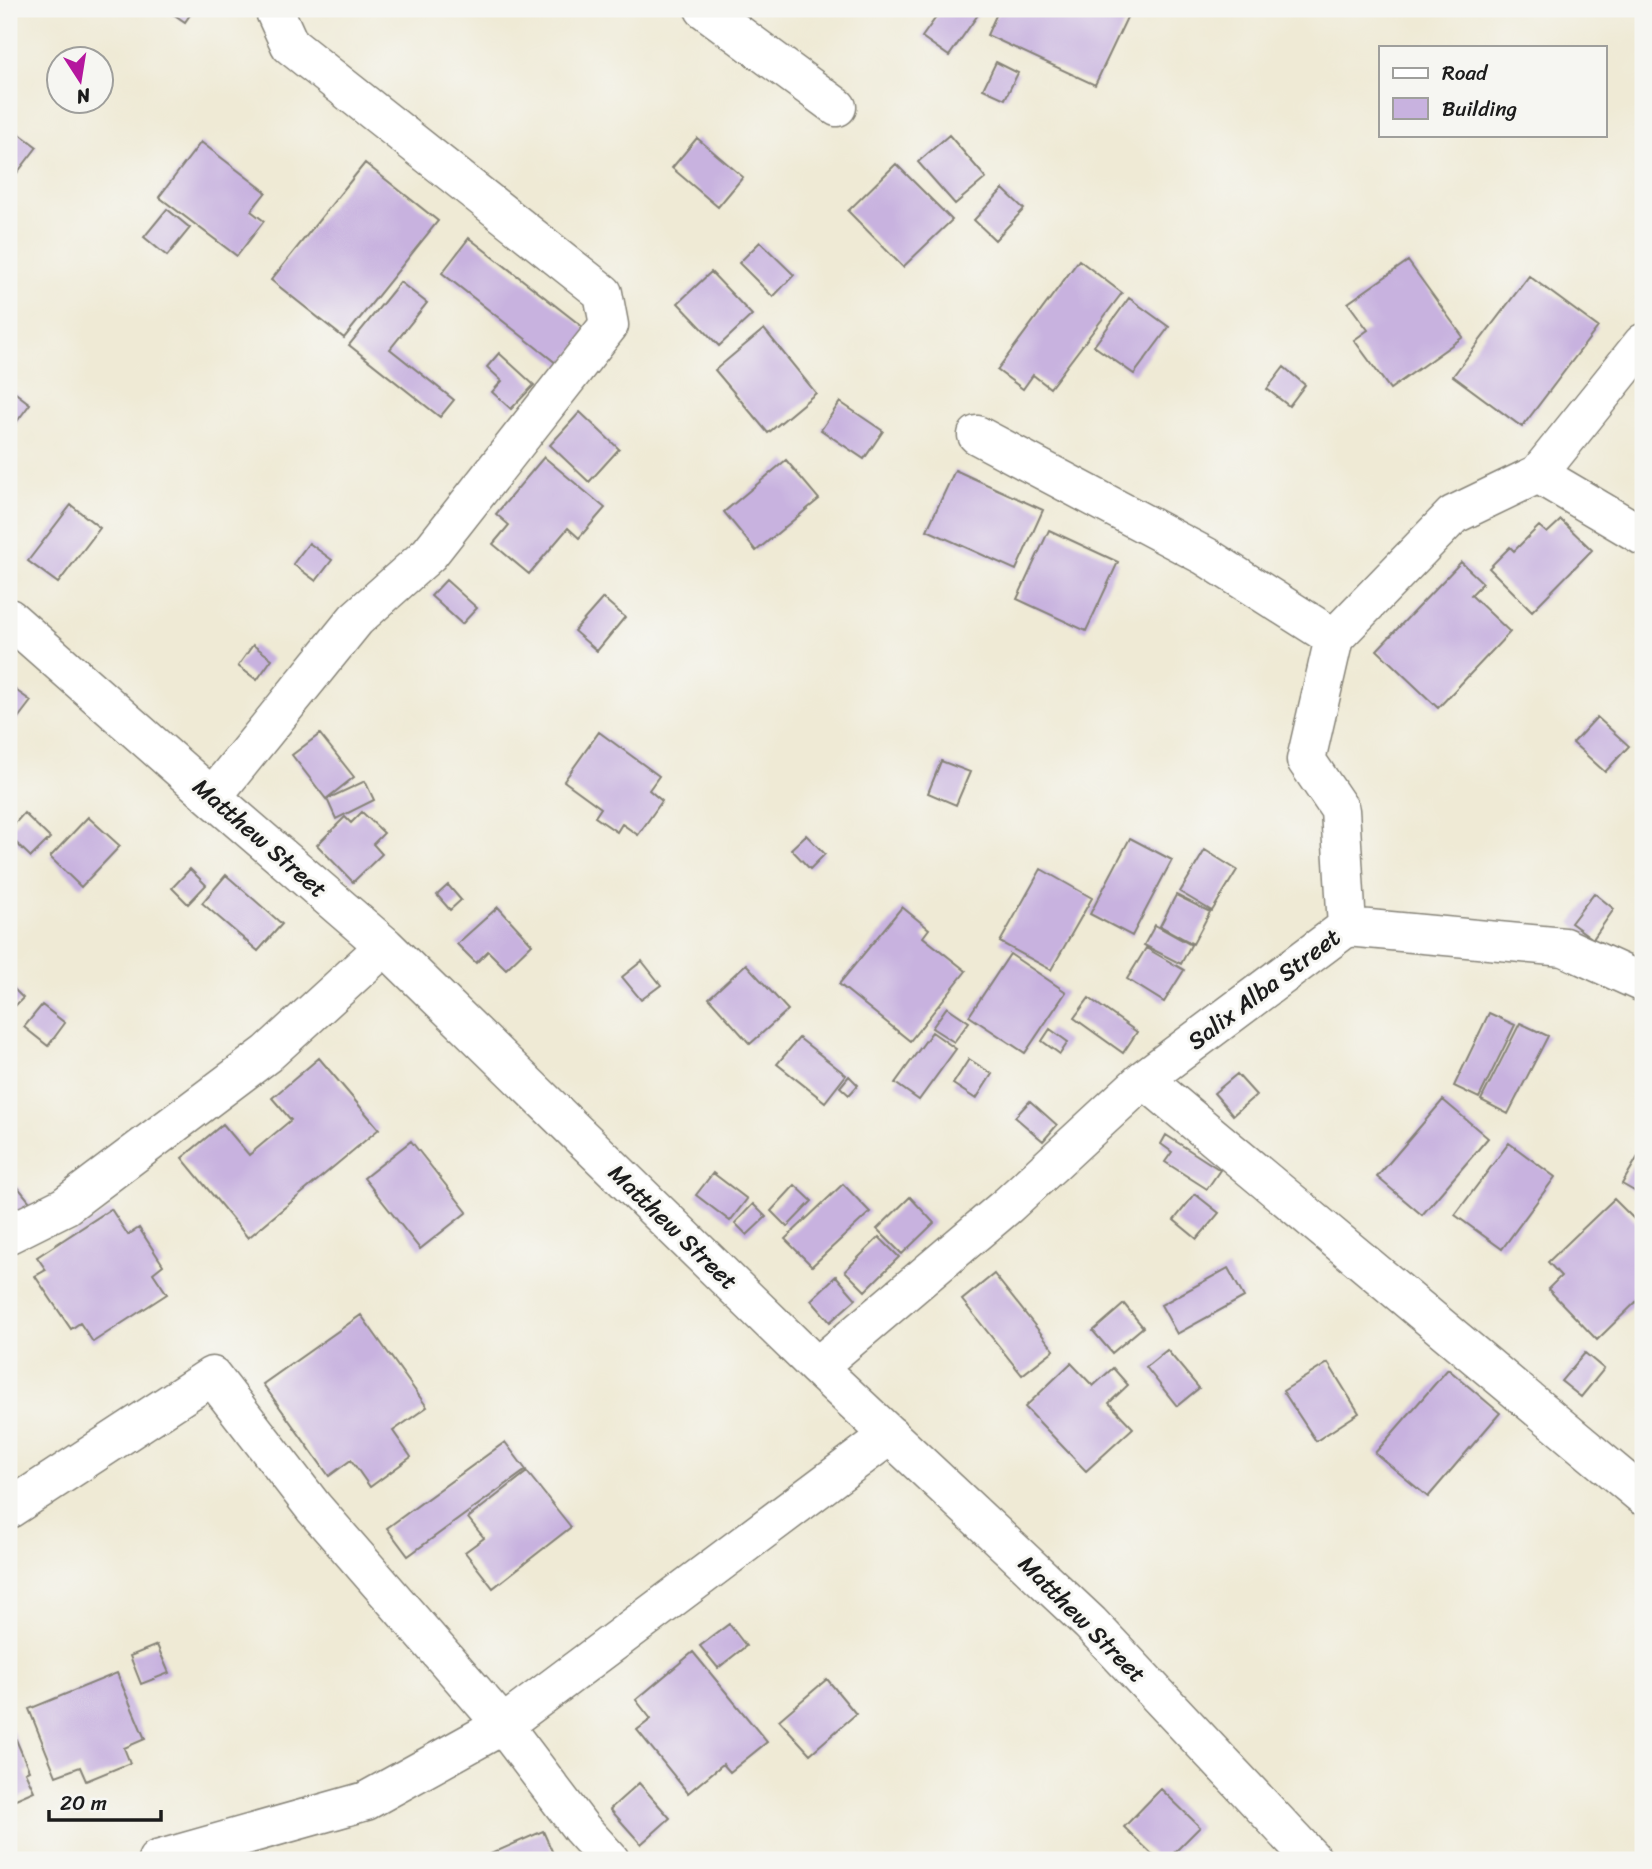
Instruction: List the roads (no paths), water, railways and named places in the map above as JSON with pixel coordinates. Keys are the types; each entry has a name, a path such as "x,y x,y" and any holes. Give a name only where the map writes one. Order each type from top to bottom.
{"street":[{"path":"212,797 356,618 429,554 609,325 603,293 290,44 275,12 277,9"},
{"path":"704,9 837,107"},
{"path":"977,435 1205,556 1334,638 1453,515 1538,474 1643,343"},
{"path":"1538,474 1643,536"},
{"name":"Matthew Street","path":"9,618 385,946 817,1367 1090,1623 1313,1860"},
{"name":"Salix Alba Street","path":"817,1367 1008,1205 1143,1079 1347,927 1340,810 1306,760 1334,638"},
{"path":"1347,927 1564,947 1643,983"},
{"path":"9,1234 65,1206 267,1054 385,946"},
{"path":"1143,1079 1643,1496"},
{"path":"9,1509 212,1376 314,1508 503,1725 581,1828 610,1860"},
{"path":"173,1858 366,1801 503,1725 890,1436"}]}
